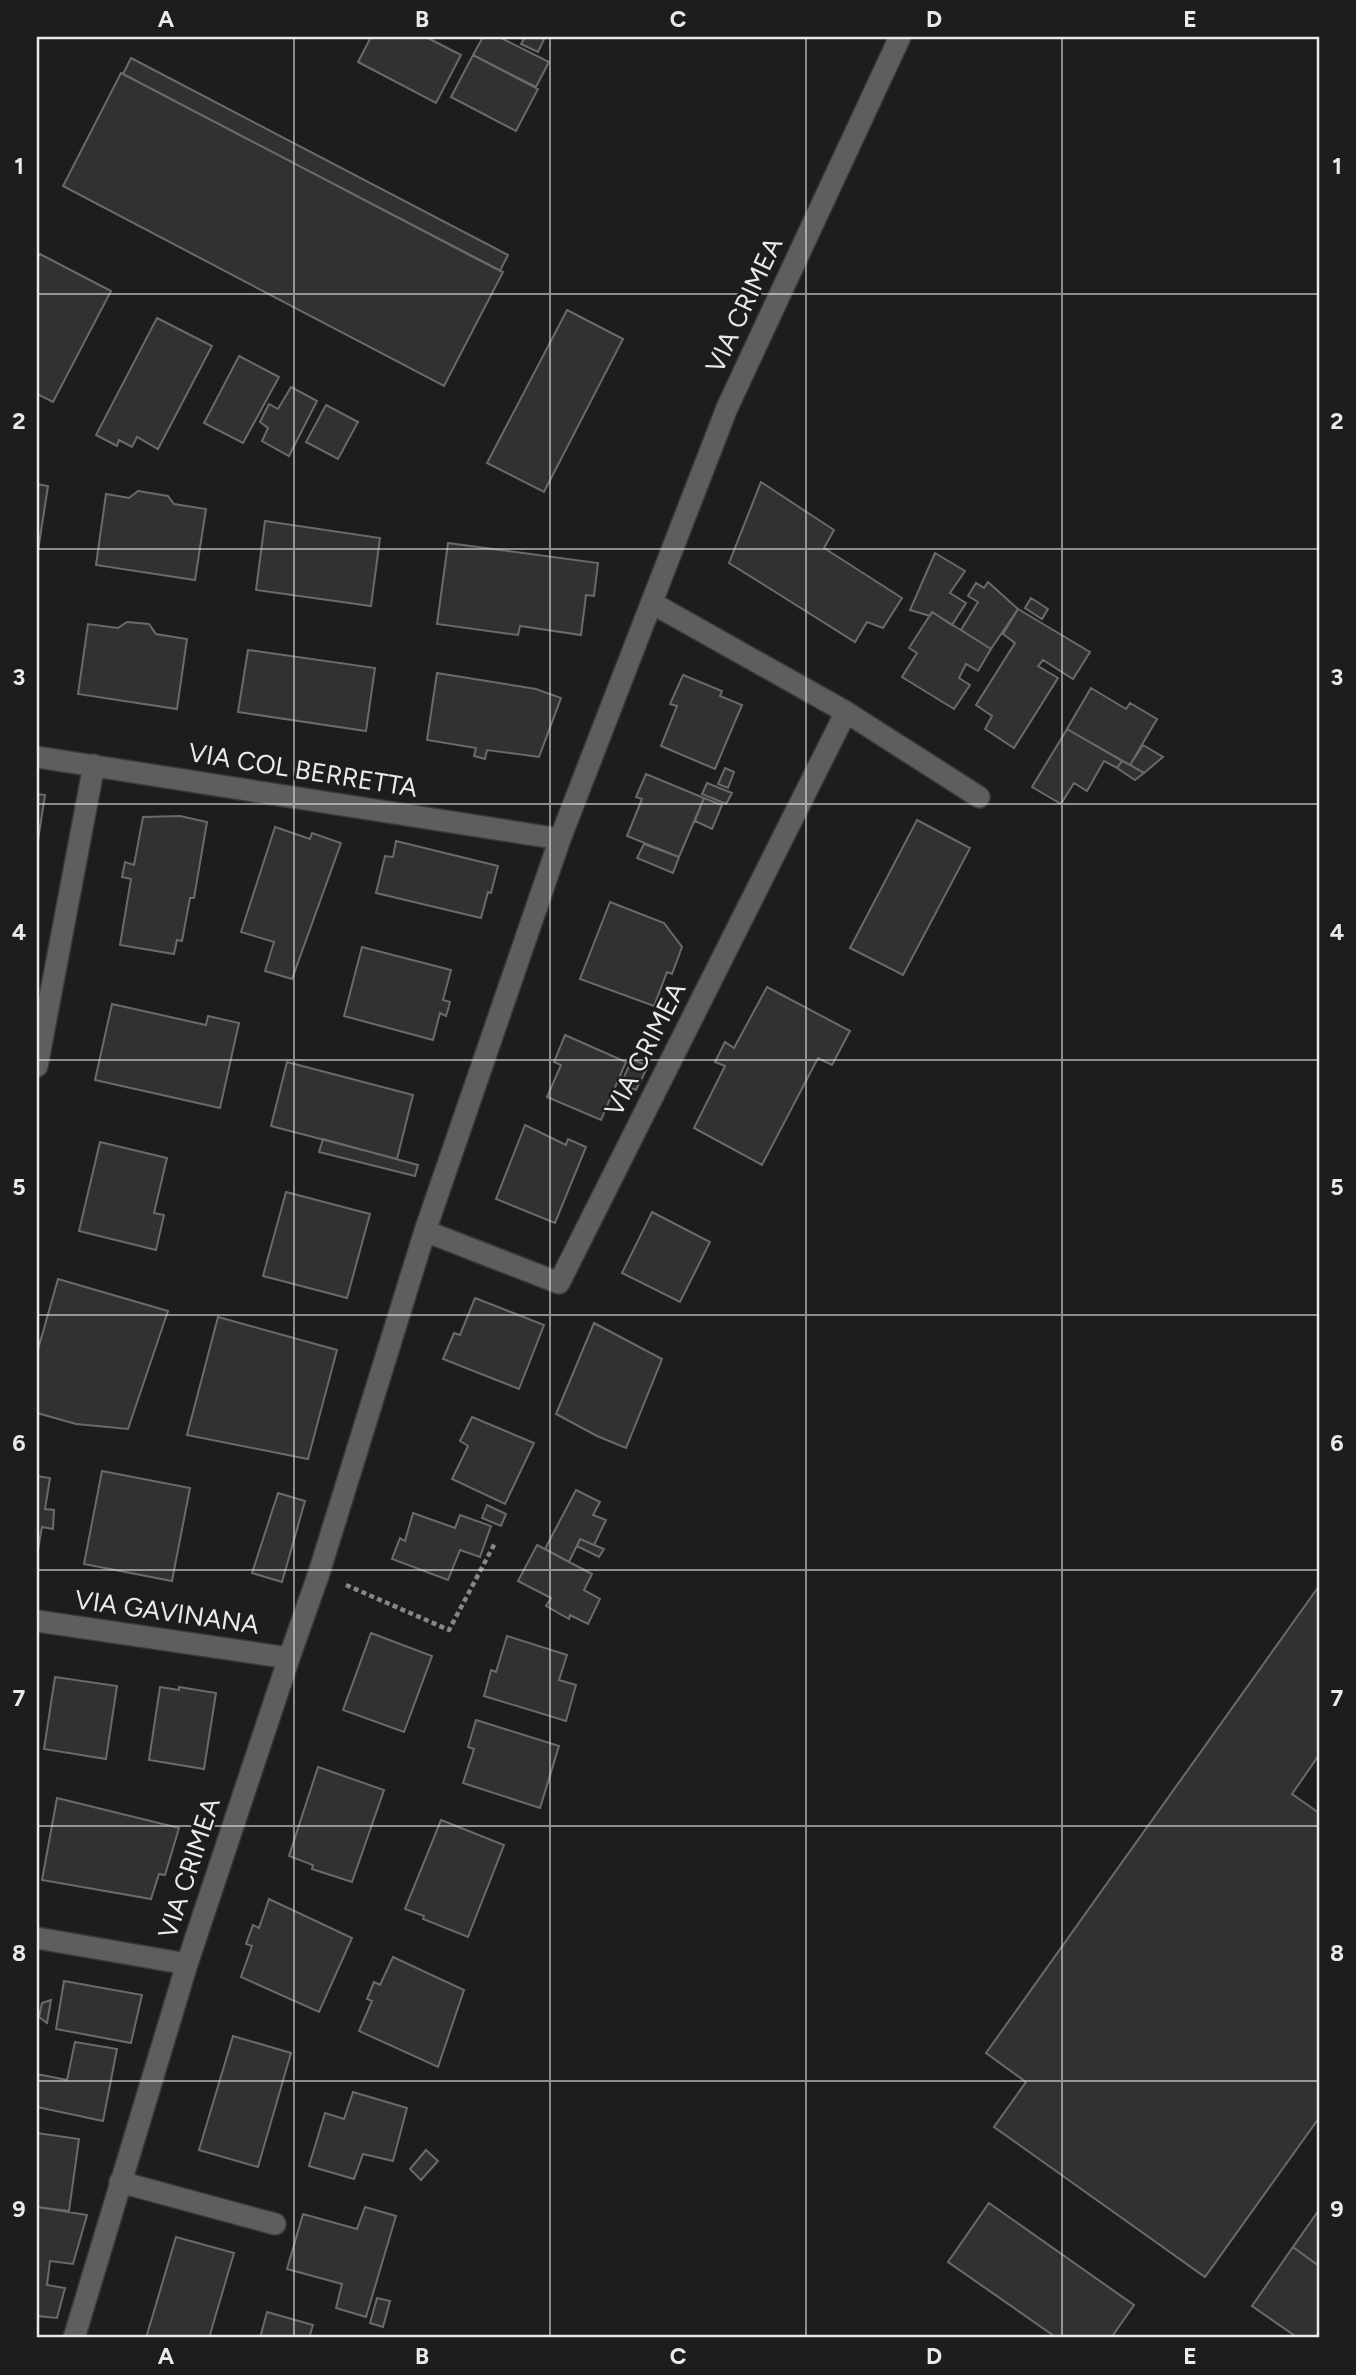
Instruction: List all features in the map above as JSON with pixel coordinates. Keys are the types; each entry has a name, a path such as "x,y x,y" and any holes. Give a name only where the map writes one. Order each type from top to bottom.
{"street":[{"name":"VIA CRIMEA","path":"74,2338 187,1964 319,1573 425,1231 560,839 727,408 900,37"},
{"path":"652,603 846,712 979,797"},
{"name":"VIA CRIMEA","path":"425,1231 559,1283 846,712"},
{"name":"VIA COL BERRETTA","path":"37,757 560,839"},
{"path":"37,1066 94,765"},
{"name":"VIA GAVINANA","path":"37,1621 289,1657"},
{"path":"37,1938 187,1964"},
{"path":"120,2182 275,2224"}],"path":[{"path":"319,1573 449,1630 495,1543"}],"building":[{"path":"371,37 426,37 461,55 436,103 358,62"},
{"path":"483,37 499,37 549,62 536,87 473,55"},
{"path":"525,37 545,37 538,52 521,44"},
{"path":"473,55 538,89 516,131 451,97"},
{"path":"131,58 508,255 500,271 123,74"},
{"path":"121,73 503,272 444,386 63,186"},
{"path":"40,254 111,291 53,402 37,394 37,259"},
{"path":"567,310 623,339 544,492 487,463"},
{"path":"157,318 212,346 158,449 137,437 132,447 119,440 117,446 96,435"},
{"path":"239,356 279,377 243,443 204,423"},
{"path":"291,387 317,401 289,456 262,441 268,428 260,422 269,404 278,409"},
{"path":"326,405 358,422 338,459 306,442"},
{"path":"761,482 834,530 824,548 902,598 883,628 867,622 855,642 729,563"},
{"path":"37,484 48,486 37,557"},
{"path":"138,491 168,496 174,504 206,509 195,580 96,565 106,494 129,498"},
{"path":"265,521 380,538 371,606 256,590"},
{"path":"448,543 598,563 594,596 586,595 581,635 520,626 518,635 437,624"},
{"path":"935,553 965,571 950,593 966,603 952,625 932,612 930,616 910,610"},
{"path":"988,582 1018,609 991,649 961,630 978,602 968,596 976,583 984,588"},
{"path":"1031,598 1048,609 1042,619 1025,608"},
{"path":"1018,609 1090,652 1073,679 1043,660 1038,666 1058,678 1014,748 985,729 992,716 976,705 1015,643 1003,634"},
{"path":"932,612 991,649 978,671 966,664 959,678 970,685 954,709 902,677 917,653 909,648"},
{"path":"127,622 149,624 156,634 187,639 177,709 78,694 88,624 118,628"},
{"path":"248,650 375,668 366,731 238,712"},
{"path":"437,673 536,689 561,698 539,757 487,750 485,759 474,756 476,748 427,740"},
{"path":"683,675 722,691 720,696 742,705 715,769 661,746 677,706 670,704"},
{"path":"1091,688 1126,709 1130,703 1157,719 1130,765 1067,729"},
{"path":"1067,729 1122,761 1117,768 1104,761 1087,791 1074,783 1061,804 1032,787"},
{"path":"1143,745 1163,757 1144,773 1130,765"},
{"path":"1122,761 1144,773 1135,780 1117,768"},
{"path":"725,768 734,772 728,788 718,784"},
{"path":"646,774 704,798 679,857 627,836 642,799 636,797"},
{"path":"707,783 732,793 726,804 702,794"},
{"path":"37,794 45,795 37,847"},
{"path":"704,798 722,805 712,829 695,821"},
{"path":"180,816 207,822 194,898 190,898 182,941 177,940 174,954 120,945 131,879 122,877 125,862 134,865 143,817"},
{"path":"917,820 970,848 903,975 850,948"},
{"path":"275,827 310,839 312,833 341,843 292,979 265,971 274,942 241,932"},
{"path":"396,841 498,866 481,918 376,893 385,856 393,857"},
{"path":"644,844 679,857 673,873 637,858"},
{"path":"610,902 664,923 682,947 672,974 667,972 654,1006 580,979"},
{"path":"362,947 451,970 443,1000 450,1002 449,1006 446,1016 440,1013 433,1040 344,1016"},
{"path":"767,987 850,1031 832,1065 818,1058 762,1165 694,1128 725,1066 715,1062 725,1042 734,1048"},
{"path":"112,1004 206,1025 208,1016 239,1023 220,1108 95,1080"},
{"path":"565,1035 626,1062 601,1120 547,1097 561,1065 554,1062"},
{"path":"632,1059 648,1066 636,1090 621,1084"},
{"path":"287,1062 413,1095 397,1159 271,1126"},
{"path":"525,1125 566,1145 568,1139 586,1147 555,1223 496,1199"},
{"path":"323,1139 418,1165 415,1176 319,1152"},
{"path":"100,1142 167,1158 154,1213 164,1215 156,1250 79,1231"},
{"path":"286,1192 370,1214 347,1298 263,1276"},
{"path":"652,1212 710,1242 680,1302 622,1273"},
{"path":"58,1279 168,1311 128,1429 76,1424 37,1413 37,1353"},
{"path":"475,1298 544,1325 519,1389 443,1359 454,1333 460,1335"},
{"path":"218,1317 337,1350 308,1459 187,1435"},
{"path":"594,1323 662,1359 626,1448 556,1414"},
{"path":"472,1417 534,1443 505,1504 452,1479 468,1446 460,1441"},
{"path":"102,1471 190,1488 172,1581 84,1564"},
{"path":"37,1476 50,1478 45,1509 54,1510 53,1529 42,1527 37,1555"},
{"path":"576,1490 600,1502 593,1515 606,1520 594,1545 580,1539 569,1562 545,1549"},
{"path":"278,1493 305,1501 282,1582 252,1573"},
{"path":"487,1505 506,1514 501,1526 482,1518"},
{"path":"413,1513 455,1528 460,1515 491,1526 480,1557 460,1550 448,1580 392,1559 400,1538 405,1541"},
{"path":"580,1539 604,1549 599,1557 577,1546"},
{"path":"537,1545 592,1574 584,1590 600,1599 588,1624 570,1615 569,1619 546,1606 551,1598 518,1581"},
{"path":"1319,1586 1319,1755 1292,1794 1319,1813 1319,2118 1205,2277 994,2127 1026,2082 986,2053"},
{"path":"371,1633 432,1656 404,1732 343,1710"},
{"path":"507,1636 567,1655 559,1680 576,1685 566,1721 484,1696 491,1670 496,1672"},
{"path":"55,1677 117,1686 106,1759 44,1749"},
{"path":"160,1687 216,1693 204,1769 149,1760"},
{"path":"476,1720 559,1746 540,1808 463,1783 474,1749 468,1747"},
{"path":"318,1767 384,1790 352,1882 312,1869 313,1865 289,1856"},
{"path":"57,1798 179,1828 165,1875 159,1874 151,1899 42,1880"},
{"path":"441,1820 504,1845 468,1937 405,1909"},
{"path":"269,1899 352,1938 319,2012 241,1977 252,1946 246,1944 253,1925 259,1928"},
{"path":"393,1957 464,1990 438,2067 359,2031 372,2001 367,1999 374,1982 380,1985"},
{"path":"64,1981 142,1995 131,2043 56,2029"},
{"path":"51,2000 47,2023 39,2017 42,2003"},
{"path":"233,2036 291,2053 258,2167 199,2150"},
{"path":"75,2042 117,2049 103,2121 37,2107 37,2074 67,2080"},
{"path":"353,2092 407,2108 393,2161 363,2154 354,2179 309,2166 325,2113 344,2119"},
{"path":"37,2133 79,2139 69,2211 37,2207"},
{"path":"426,2150 438,2161 421,2180 410,2169"},
{"path":"989,2203 1134,2305 1111,2338 1057,2338 948,2262"},
{"path":"37,2207 87,2215 73,2264 50,2261 47,2285 65,2288 57,2318 37,2316"},
{"path":"365,2207 396,2216 366,2317 336,2308 342,2284 287,2269 303,2214 357,2229"},
{"path":"1319,2210 1319,2266 1293,2247"},
{"path":"176,2237 234,2253 209,2338 146,2338"},
{"path":"1293,2247 1319,2266 1319,2331 1315,2338 1298,2338 1252,2306"},
{"path":"377,2298 390,2301 383,2327 370,2323"},
{"path":"267,2312 313,2325 309,2338 260,2338"}]}
